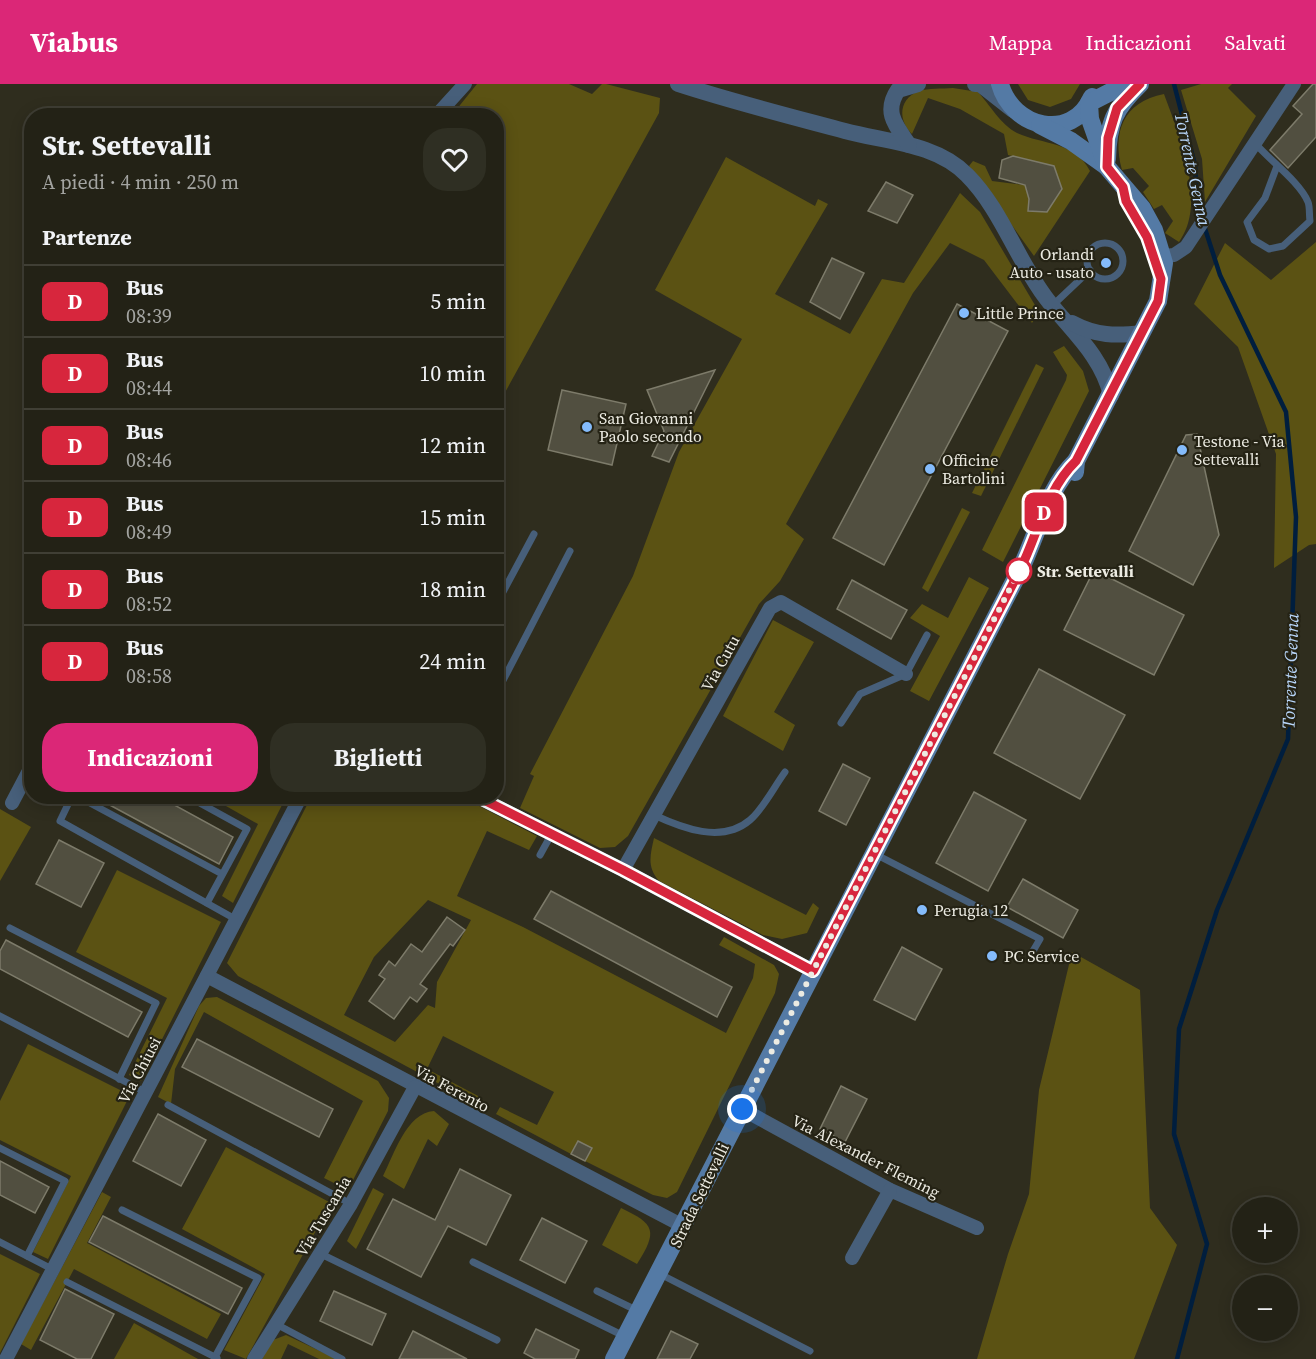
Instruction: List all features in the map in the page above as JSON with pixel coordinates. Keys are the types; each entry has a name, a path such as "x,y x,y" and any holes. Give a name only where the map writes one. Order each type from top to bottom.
{"main road":[{"path":"1000,84 1003,96 1013,110"},
{"path":"1089,103 1096,84"},
{"path":"1037,124 1052,125 1066,122 1079,114 1089,103 1126,84"},
{"path":"1107,167 1108,138 1117,108 1140,84"},
{"name":"Strada Settevalli","path":"1089,103 1090,119 1107,167"},
{"name":"Strada Settevalli","path":"614,1359 1030,551 1033,534 1064,473 1076,461 1158,301 1164,256 1154,230 1135,196 1123,187 1107,167 1071,141 1024,119 1013,110"},
{"name":"Strada Settevalli","path":"1123,187 1126,201 1147,237 1161,279"}],"street":[{"path":"443,108 465,84"},
{"path":"678,84 843,131 909,145 938,155 967,175 978,188 1053,305 1097,360 1107,377 1111,395"},
{"path":"909,145 891,119 890,105 898,90 918,84"},
{"path":"975,84 980,84 1013,110"},
{"path":"1164,256 1174,255 1186,247 1294,84"},
{"path":"1066,320 1102,335 1142,333"},
{"name":"Via Cutu","path":"623,870 770,608 781,602 906,674"},
{"path":"12,803 24,780"},
{"name":"Via Chiusi","path":"6,1359 297,804"},
{"path":"492,804 623,870 813,971"},
{"name":"Via Ferento","path":"207,976 683,1226"},
{"name":"Via Tuscania","path":"254,1359 351,1204 415,1087"},
{"name":"Via Alexander Fleming","path":"742,1109 890,1190 977,1228"},
{"path":"852,1258 890,1190"}],"lane":[{"path":"1254,142 1277,166 1307,202 1310,221 1300,233 1283,246 1269,249 1254,240 1247,222 1264,198 1277,166"},
{"path":"1104,243 1119,250 1123,266 1117,275 1100,278 1090,270 1088,259 1093,248 1104,243"},
{"path":"1053,305 1090,270"},
{"path":"504,590 534,534"},
{"path":"504,679 570,551"},
{"path":"841,723 861,694 906,674 927,635"},
{"path":"654,815 715,834 732,829 749,821 785,772"},
{"path":"68,804 60,821 237,920"},
{"path":"92,804 222,874"},
{"path":"202,804 247,829 207,903"},
{"path":"540,855 551,834"},
{"path":"875,854 1040,939 1033,951"},
{"path":"10,928 156,1003 118,1079"},
{"path":"0,1016 145,1092"},
{"path":"168,1105 351,1204"},
{"path":"0,1148 65,1181 27,1256"},
{"path":"67,1282 217,1358 258,1278 122,1209"},
{"path":"0,1242 52,1269"},
{"path":"319,1253 497,1340"},
{"path":"473,1262 625,1337"},
{"path":"659,1274 810,1351"},
{"path":"597,1291 639,1311"},
{"path":"276,1324 339,1358"}],"shaded area":[{"path":"477,84 569,84 592,94 602,84 606,84 660,98 659,113 504,394 504,108 458,108"},
{"path":"1018,84 1080,84 1071,99 1050,107 1028,100"},
{"path":"1201,84 1232,84 1228,88 1256,116 1205,202 1202,159 1181,90"},
{"path":"953,88 978,92 1011,129 1027,137 1067,149 1084,161 1090,171 1034,256 969,166 973,161 985,166 992,181 1025,185 1029,199 1029,211 1046,212 1062,189 1054,166 1008,155 1004,134 960,109 928,98 912,134 904,123 902,111 907,99 912,95 927,89"},
{"path":"1164,94 1183,149 1191,189 1191,208 1187,226 1179,242 1165,233 1173,221 1162,205 1154,209 1143,192 1149,186 1133,168 1122,170 1119,156 1120,131 1130,112 1150,98"},
{"path":"726,157 815,206 818,199 828,204 775,294 850,334 882,279 904,283 960,193 980,212 1039,312 1032,323 984,260 950,243 913,293 786,524 804,539 780,581 759,604 628,836 615,847 600,848 520,808 534,776 530,774 633,576 679,452 742,339 655,290"},
{"path":"1316,242 1316,544 1309,545 1274,568 1276,454 1238,347 1194,304 1225,243 1271,280"},
{"path":"1064,346 1083,371 1089,391 1003,562 982,550 1066,380 1067,375 1053,352"},
{"path":"1036,364 1044,368 981,496 972,493"},
{"path":"962,508 970,512 928,592 922,588"},
{"path":"969,577 989,588 929,701 910,691 940,636 910,618 922,604 948,618"},
{"path":"773,620 814,642 774,712 795,725 783,751 723,716"},
{"path":"222,804 282,804 233,903 222,896 258,824"},
{"path":"307,804 475,804 537,836 529,850 487,831 457,896 523,927 726,1033 753,978 755,964 719,945 724,937 774,965 779,974 775,993 677,1192 667,1198 653,1195 585,1161 592,1148 578,1141 571,1154 496,1114 500,1107 537,1125 554,1092 443,1036 427,1069 480,1097 475,1103 238,976 227,963","holes":["428,900 471,920 437,982 435,1008 428,1005 395,1042 344,1015 374,957"]},
{"path":"0,809 31,827 0,881"},
{"path":"654,838 806,915 813,903 819,908 807,933 782,939 763,935 659,881 650,861"},
{"path":"117,870 221,922 141,1081 129,1075 167,998 76,952"},
{"path":"1072,952 1140,990 1150,1208 1177,1245 1134,1359 977,1359 1008,1254 1029,1194 1039,1090"},
{"path":"217,997 378,1081 389,1098 388,1111 348,1190 324,1178 363,1101 204,1012 175,1069 171,1104 158,1097 199,1006 206,998"},
{"path":"28,1044 130,1095 48,1259 33,1252 71,1176 0,1140 0,1101"},
{"path":"434,1111 449,1124 437,1146 428,1139 404,1189 383,1176 408,1127 424,1114"},
{"path":"226,1147 331,1203 246,1359 224,1350 265,1274 182,1229"},
{"path":"373,1188 384,1194 356,1249 347,1241"},
{"path":"102,1192 111,1197 87,1243 221,1314 207,1339 74,1269 31,1350 21,1344"},
{"path":"621,1208 641,1219 650,1230 648,1244 637,1264 602,1245"},
{"path":"0,1254 40,1274 0,1353"},
{"path":"134,1323 198,1359 114,1359"},
{"path":"286,1335 337,1359 319,1359 288,1344 281,1359 262,1359 273,1340"}],"building":[{"path":"1313,84 1316,84 1316,137 1288,168 1270,150 1302,114 1293,106"},
{"path":"1013,156 1054,166 1062,189 1047,212 1028,211 1029,199 1025,185 999,178 1002,160"},
{"path":"886,182 913,195 897,223 868,211"},
{"path":"832,258 864,273 840,319 810,302"},
{"path":"957,304 1008,331 884,565 833,538"},
{"path":"715,370 669,462 652,456 664,431 647,390"},
{"name":"San Giovanni Paolo secondo","path":"562,390 626,404 612,465 548,450"},
{"path":"1197,434 1219,535 1193,585 1129,551 1186,435"},
{"path":"1094,570 1184,615 1154,675 1064,630"},
{"path":"852,580 907,610 891,639 837,609"},
{"path":"1039,669 1125,715 1080,799 994,753"},
{"path":"843,764 870,778 846,825 819,811"},
{"path":"974,792 1026,820 988,891 936,863"},
{"path":"108,804 173,804 233,837 219,864"},
{"path":"59,840 104,863 81,907 36,884"},
{"path":"1023,879 1078,910 1063,938 1007,907"},
{"path":"551,891 732,987 717,1017 534,919"},
{"path":"447,917 465,930 453,946 450,944 420,984 427,989 417,1002 410,997 394,1019 369,1001 385,979 379,975 389,961 395,966 411,944 422,952"},
{"path":"6,940 142,1012 128,1037 0,969 0,951"},
{"path":"902,947 942,969 915,1020 874,1000"},
{"path":"197,1039 333,1109 319,1137 182,1067"},
{"path":"841,1086 867,1099 845,1142 820,1129"},
{"path":"158,1114 206,1140 181,1186 133,1161"},
{"path":"578,1141 592,1148 585,1161 571,1154"},
{"path":"0,1161 49,1187 35,1213 0,1195"},
{"path":"460,1169 511,1195 486,1245 448,1226 421,1277 367,1249 393,1199 435,1220"},
{"path":"103,1216 242,1288 228,1314 89,1242"},
{"path":"542,1218 587,1241 565,1283 520,1260"},
{"path":"65,1289 114,1314 91,1359 77,1359 40,1340"},
{"path":"334,1291 386,1314 372,1345 320,1321"},
{"path":"536,1329 579,1350 575,1359 535,1359 524,1353"},
{"path":"413,1331 467,1359 399,1359"},
{"path":"671,1331 698,1344 690,1359 657,1359"}],"waterway":[{"name":"Torrente Genna","path":"1174,84 1195,165 1197,204 1220,275 1286,412 1296,517 1288,739 1217,910 1179,1029 1174,1134 1207,1244 1177,1359"}],"bus line":[{"name":"D","path":"492,804 623,870 813,971 1030,551 1033,534 1064,473 1076,461 1158,301 1161,279 1153,252 1139,221 1126,201 1123,187 1107,167 1108,138 1117,108 1140,84"}],"place":[{"name":"Orlandi Auto - usato","path":"1106,263"},
{"name":"Little Prince","path":"964,313"},
{"name":"San Giovanni Paolo secondo","path":"587,427"},
{"name":"Testone - Via Settevalli","path":"1182,450"},
{"name":"Officine Bartolini","path":"930,469"},
{"name":"Str. Settevalli","path":"1019,571"},
{"name":"Perugia 12","path":"922,910"},
{"name":"PC Service","path":"992,956"}],"route":[{"path":"742,1109 1019,571"}]}
